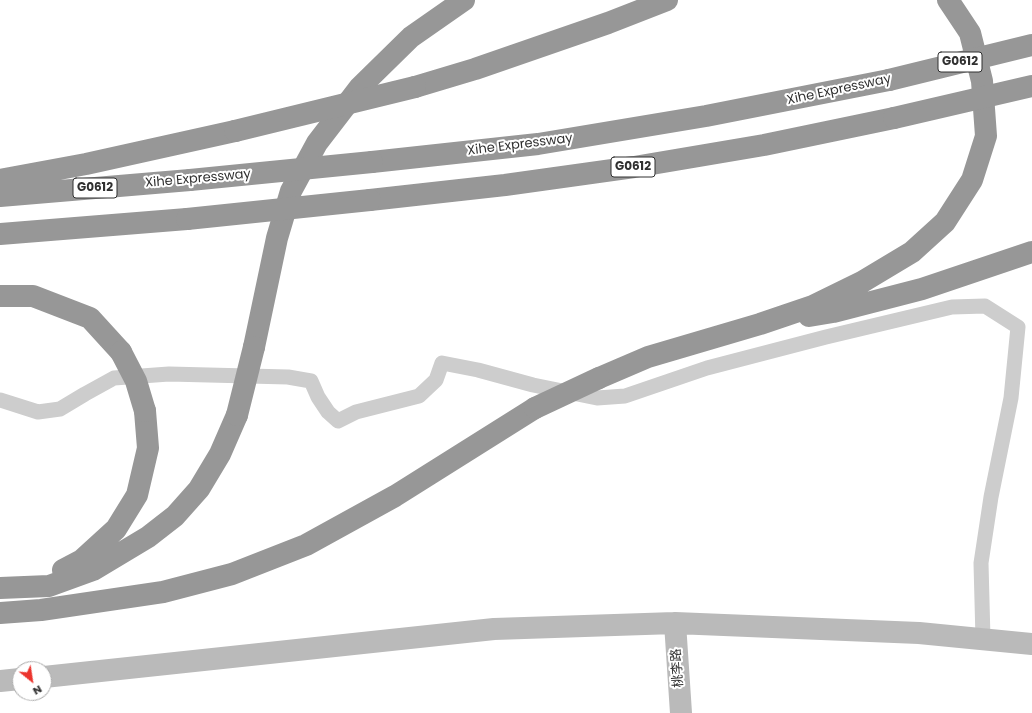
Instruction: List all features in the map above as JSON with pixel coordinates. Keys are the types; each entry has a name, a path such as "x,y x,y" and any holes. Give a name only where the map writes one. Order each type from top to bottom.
{"highway":[{"path":"1,588 49,586 93,570 148,537 176,516 200,489 220,454 237,415 254,347 277,238 291,191 317,143 360,87 411,37 464,0"},
{"path":"0,180 86,164 235,131 415,87 475,69 608,23 667,0"},
{"path":"0,613 41,610 163,592 232,574 306,545 394,496 535,408 648,357 760,324 813,306 862,282 912,252 945,222 972,180 986,136 982,81 970,33 948,0"},
{"name":"Xihe Expressway","path":"0,196 190,180 372,162 553,141 706,116 889,80 1032,45"},
{"name":"G0612","path":"0,234 187,219 370,200 506,185 634,167 764,145 894,118 1032,86"},
{"path":"760,324 833,312 922,289 1032,252"},
{"path":"0,296 33,296 90,318 121,352 136,382 145,411 148,448 136,495 116,529 82,560 50,576 1,588"}],"street":[{"path":"0,400 38,412 60,410 114,378 170,374 288,377 311,381 318,397 328,412 338,421 356,412 419,396 436,380 442,363 478,370 533,385 597,398 625,396 707,368 826,337 952,307 985,306 1018,327 1011,398 991,497 981,563 983,639"},
{"path":"52,676 494,629 675,623 919,633 1032,644"},
{"name":"桃李路","path":"675,623 681,713"},
{"path":"0,681 12,680"}]}
